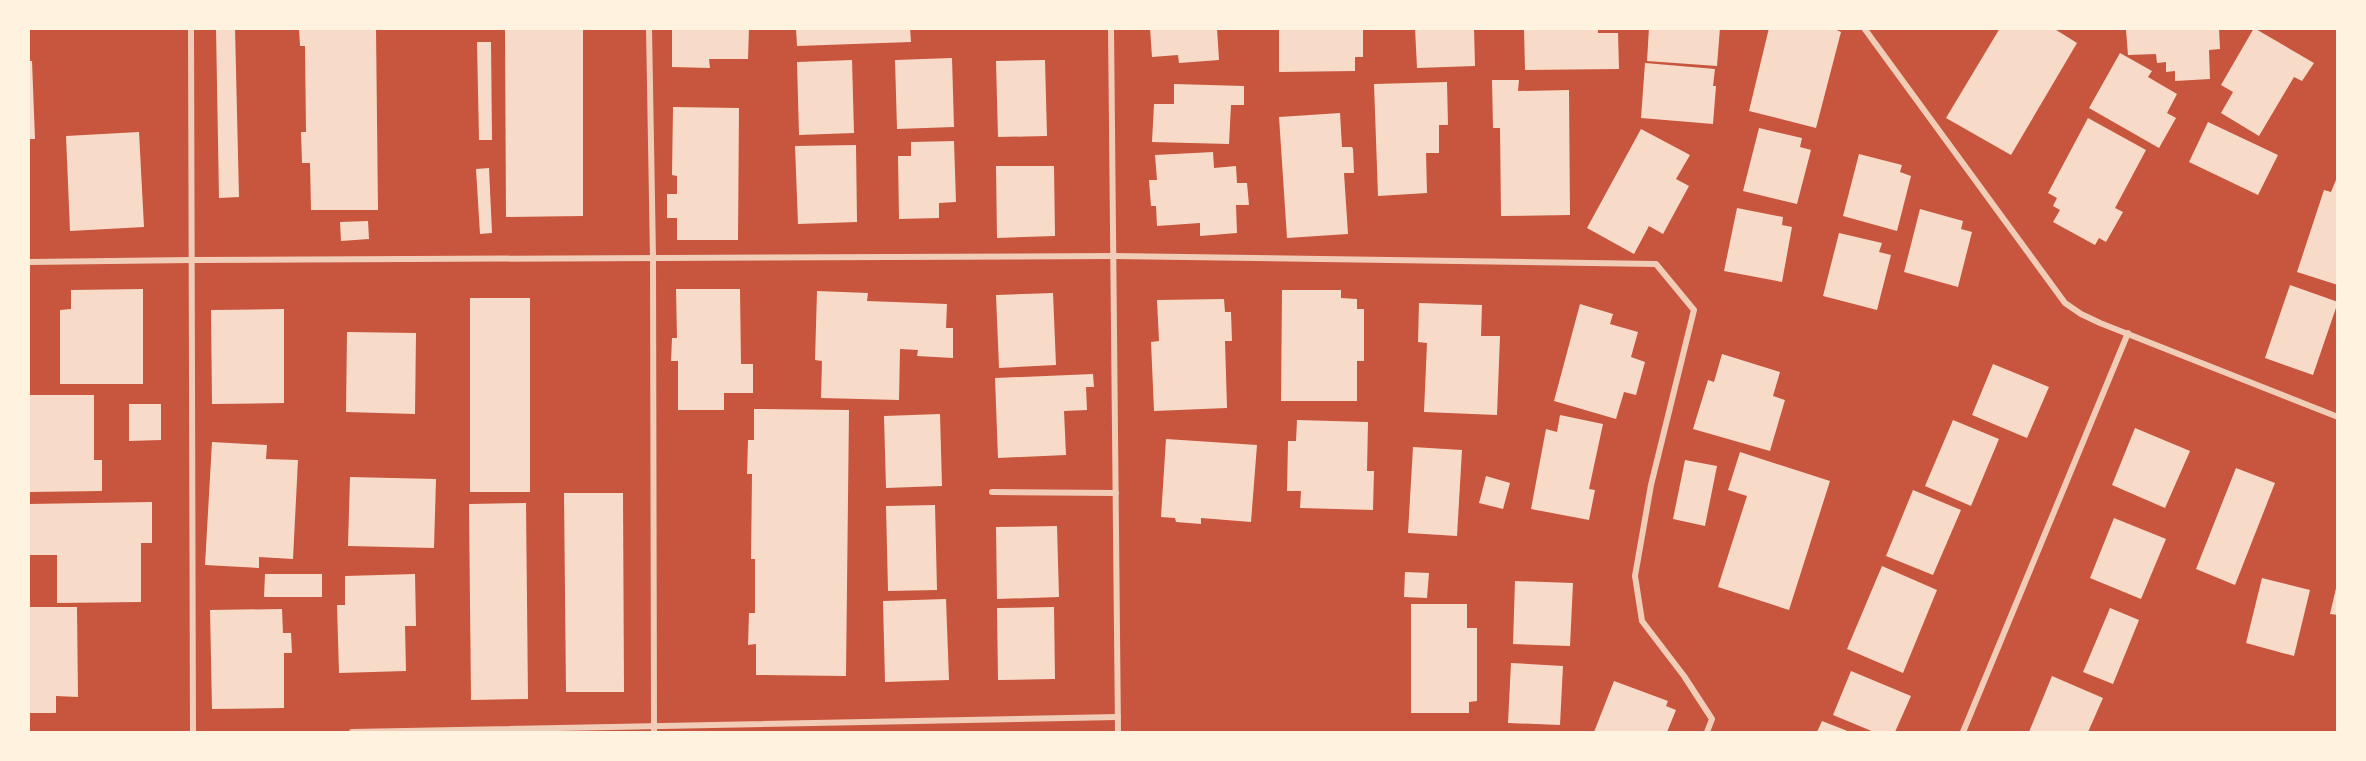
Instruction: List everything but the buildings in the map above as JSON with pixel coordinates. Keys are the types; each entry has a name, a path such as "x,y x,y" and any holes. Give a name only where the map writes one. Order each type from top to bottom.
{"street":[{"path":"191,28 193,732"},
{"path":"649,28 653,257 654,730"},
{"path":"1111,28 1118,732"},
{"path":"1864,28 2065,303 2080,314 2337,417"},
{"path":"28,262 1114,256 1656,264 1694,310 1651,485 1635,576 1642,621 1684,676 1712,719 1707,732"},
{"path":"1963,732 2128,333"},
{"path":"992,492 1116,493"},
{"path":"352,732 654,730 1118,717"}]}
